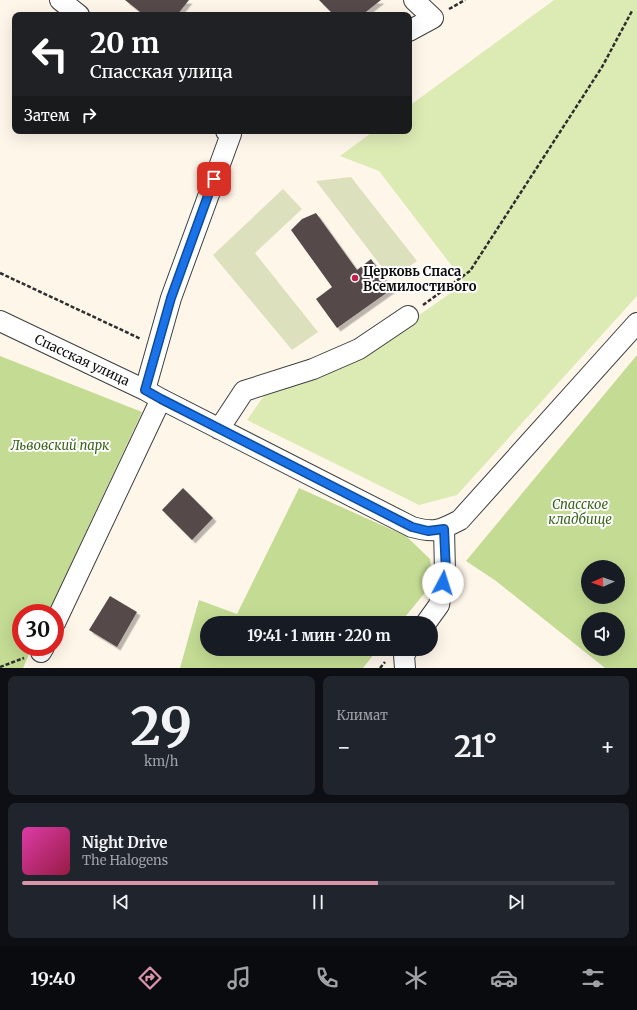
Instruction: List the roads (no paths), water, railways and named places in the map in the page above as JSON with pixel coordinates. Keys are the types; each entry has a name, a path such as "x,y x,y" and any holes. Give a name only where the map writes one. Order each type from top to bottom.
{"street":[{"path":"60,0 75,12"},
{"path":"412,29 433,18 414,0"},
{"path":"63,604 153,395 158,347 171,298 229,134"},
{"path":"219,429 244,391 313,369 359,349 408,316"},
{"name":"Спасская улица","path":"0,322 153,395 412,527 428,531 444,529"},
{"path":"431,616 439,605 446,572 444,529 460,520 637,323"},
{"path":"404,656 405,668"}],"place":[{"name":"Церковь Спаса Всемилостивого","path":"355,278"}],"park label":[{"name":"Львовский парк","path":"60,445"},
{"name":"Спасское кладбище","path":"580,512"}]}
